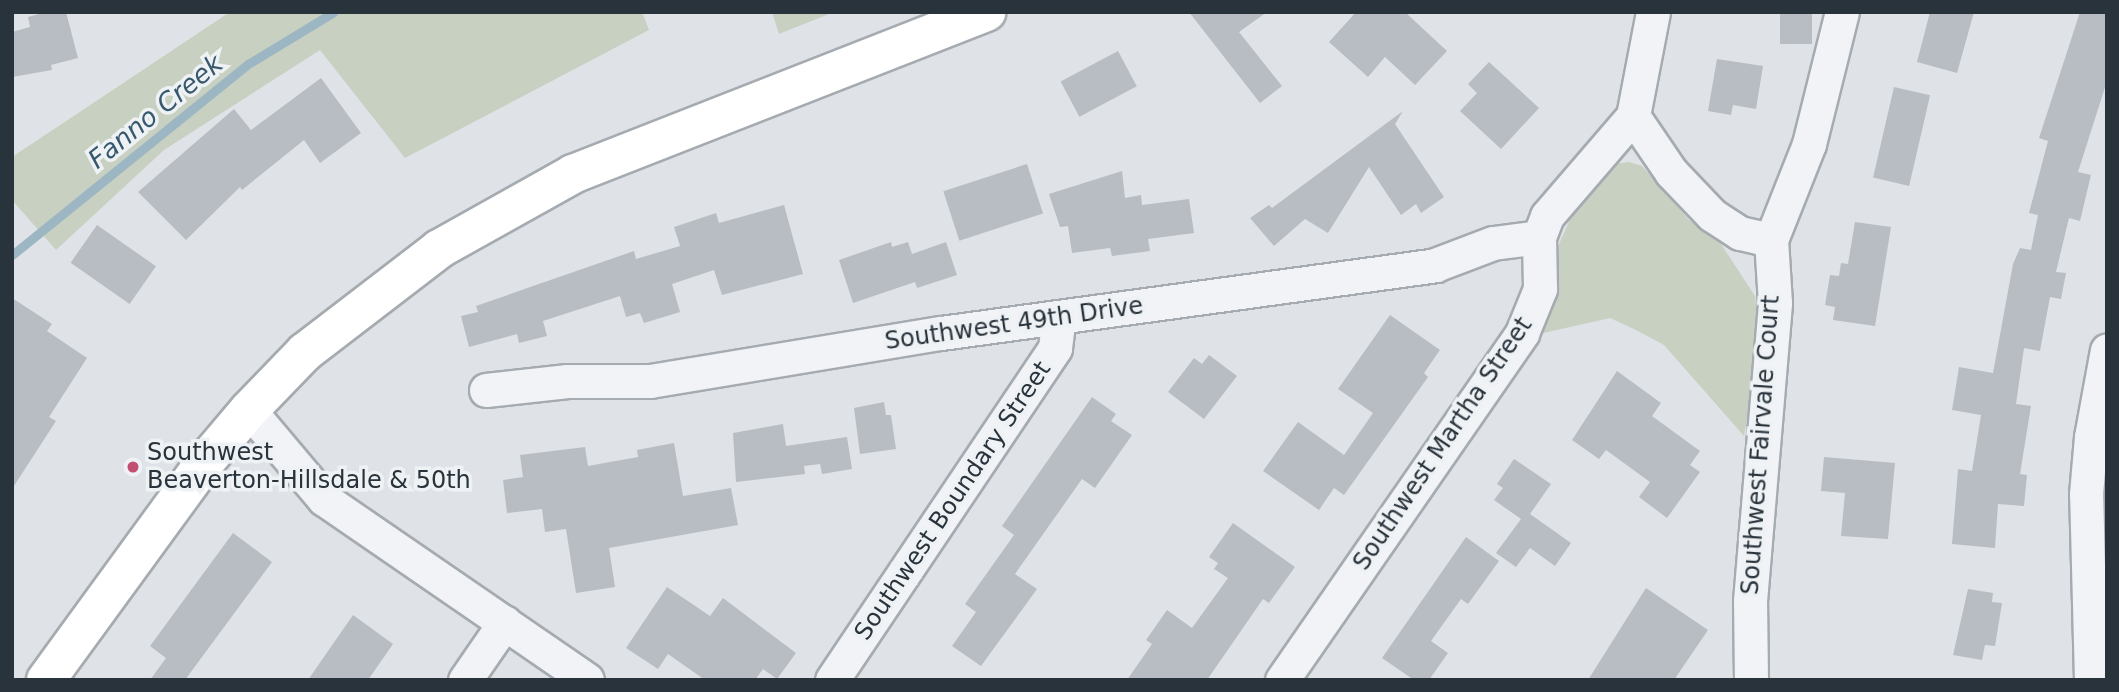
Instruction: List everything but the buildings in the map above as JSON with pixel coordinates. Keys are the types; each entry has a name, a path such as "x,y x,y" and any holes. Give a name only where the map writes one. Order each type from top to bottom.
{"main road":[{"path":"46,680 194,478 249,410 306,352 363,303 439,249 533,192 645,144 986,12"}],"street":[{"name":"Southwest Martha Street","path":"1282,680 1522,333 1540,289 1539,237 1547,216 1633,116 1653,12"},
{"name":"Southwest Fairvale Court","path":"1751,680 1750,601 1775,303 1771,240 1809,144 1842,12"},
{"path":"1633,116 1671,172 1712,215 1740,233 1771,240"},
{"name":"Southwest 49th Drive","path":"486,390 568,381 650,381 1059,317 1435,265 1493,243 1539,237"},
{"name":"Southwest Boundary Street","path":"832,680 1055,348 1059,317"},
{"path":"2091,680 2086,495 2091,436 2107,349"},
{"path":"249,410 324,499 587,680"},
{"path":"465,680 505,622"}],"green space":[{"path":"230,12 642,12 649,30 405,158 320,50 164,150 56,250 12,200 12,157"},
{"path":"772,12 834,12 779,34"},
{"path":"1629,162 1642,166 1689,220 1719,241 1755,296 1761,340 1744,436 1664,345 1636,330 1610,318 1539,334 1555,253 1577,204 1613,164"}],"waterway":[{"name":"Fanno Creek","path":"12,255 248,64 334,12"}],"place":[{"name":"Southwest Beaverton-Hillsdale & 50th","path":"133,467"}]}
